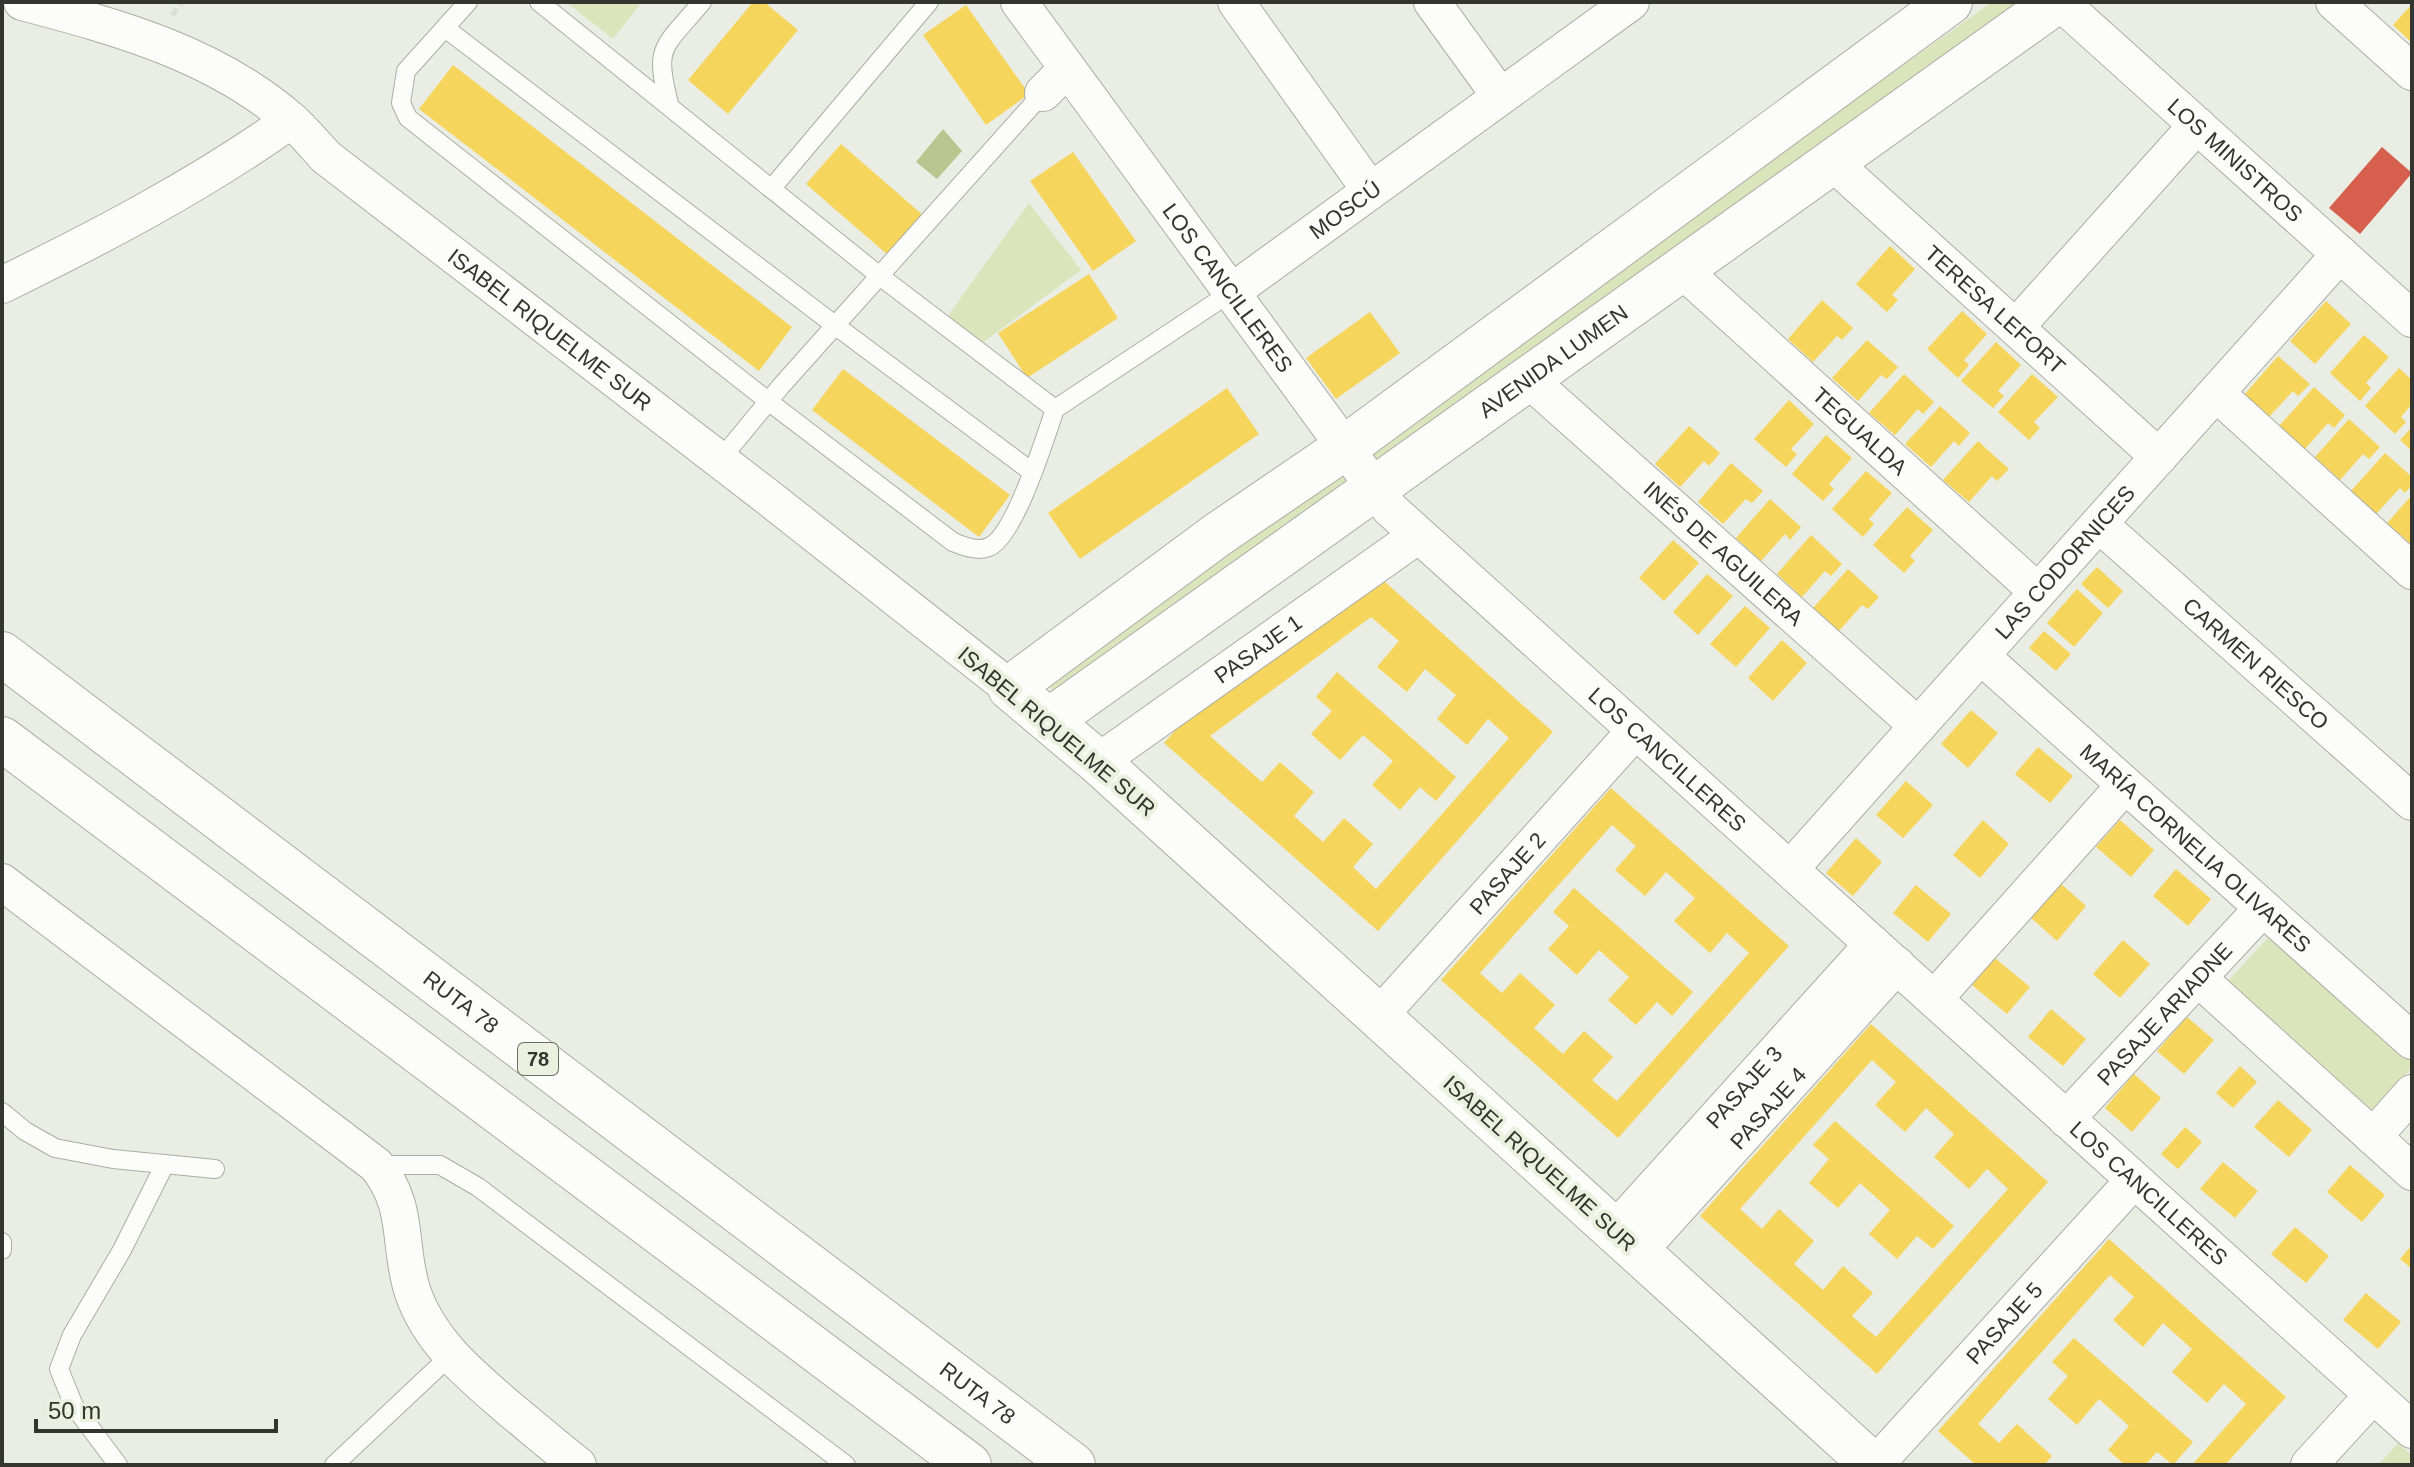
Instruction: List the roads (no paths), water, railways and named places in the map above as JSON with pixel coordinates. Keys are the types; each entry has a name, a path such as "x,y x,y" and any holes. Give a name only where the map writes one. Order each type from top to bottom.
{"main road":[{"path":"1010,688 1217,535 1343,449 1950,2"},
{"name":"AVENIDA LUMEN","path":"1050,720 2058,2"},
{"name":"RUTA 78","path":"2,654 1073,1465"},
{"name":"ISABEL RIQUELME SUR","path":"1010,688 1098,762 1874,1465"},
{"path":"2,739 969,1465"}],"street":[{"name":"ISABEL RIQUELME SUR","path":"22,2 90,20 192,57 291,120 326,157 1010,688"},
{"name":"LOS CANCILLERES","path":"1019,2 1055,81 1230,293 1373,490 1417,536 2412,1430"},
{"path":"1236,2 1370,190"},
{"path":"1432,2 1500,96"},
{"name":"MOSCÚ","path":"1230,293 1631,2"},
{"name":"LOS MINISTROS","path":"2058,2 2412,319"},
{"path":"2334,2 2412,72"},
{"path":"2,285 157,206 233,161 291,120"},
{"path":"2016,327 2197,125"},
{"name":"TERESA LEFORT","path":"1832,162 2159,457"},
{"name":"LAS CODORNICES","path":"1790,869 2340,254"},
{"name":"TEGUALDA","path":"1682,270 2038,592"},
{"name":"INÉS DE AGUILERA","path":"1528,379 1918,726"},
{"path":"2216,393 2412,571"},
{"name":"CARMEN RIESCO","path":"2099,524 2412,802"},
{"name":"PASAJE 1","path":"1098,762 1417,536"},
{"name":"MARÍA CORNELIA OLIVARES","path":"1981,656 2412,1041"},
{"name":"PASAJE 2","path":"1379,1016 1635,731"},
{"path":"1934,999 2125,785"},
{"path":"2,882 376,1165 390,1184 399,1205 406,1264 423,1316 450,1356 564,1461"},
{"name":"PASAJE ARIADNE","path":"2066,1119 2263,908"},
{"name":"PASAJE 4","path":"1626,1242 1885,954"},
{"path":"2198,978 2412,1172"},
{"path":"2373,1137 2412,1093"},
{"name":"PASAJE 5","path":"1874,1465 2134,1180"},
{"path":"2309,1465 2373,1395"}],"lane":[{"path":"468,2 406,71 401,103 408,118 953,542 973,549 988,548 1000,539 1011,522 1055,409 881,277 539,2"},
{"path":"670,107 661,72 662,50 702,2"},
{"path":"771,189 929,2"},
{"path":"445,28 1032,472"},
{"path":"720,460 768,401 1055,81"},
{"name":"MOSCÚ","path":"1055,409 1230,293"},
{"path":"2,1112 25,1131 55,1148 113,1159 215,1169"},
{"path":"118,1465 74,1406 59,1369 72,1335 122,1250 165,1164"},
{"path":"376,1165 440,1165 478,1187 846,1465"},
{"path":"2,1242 2,1250"},
{"path":"334,1465 450,1356"}]}
